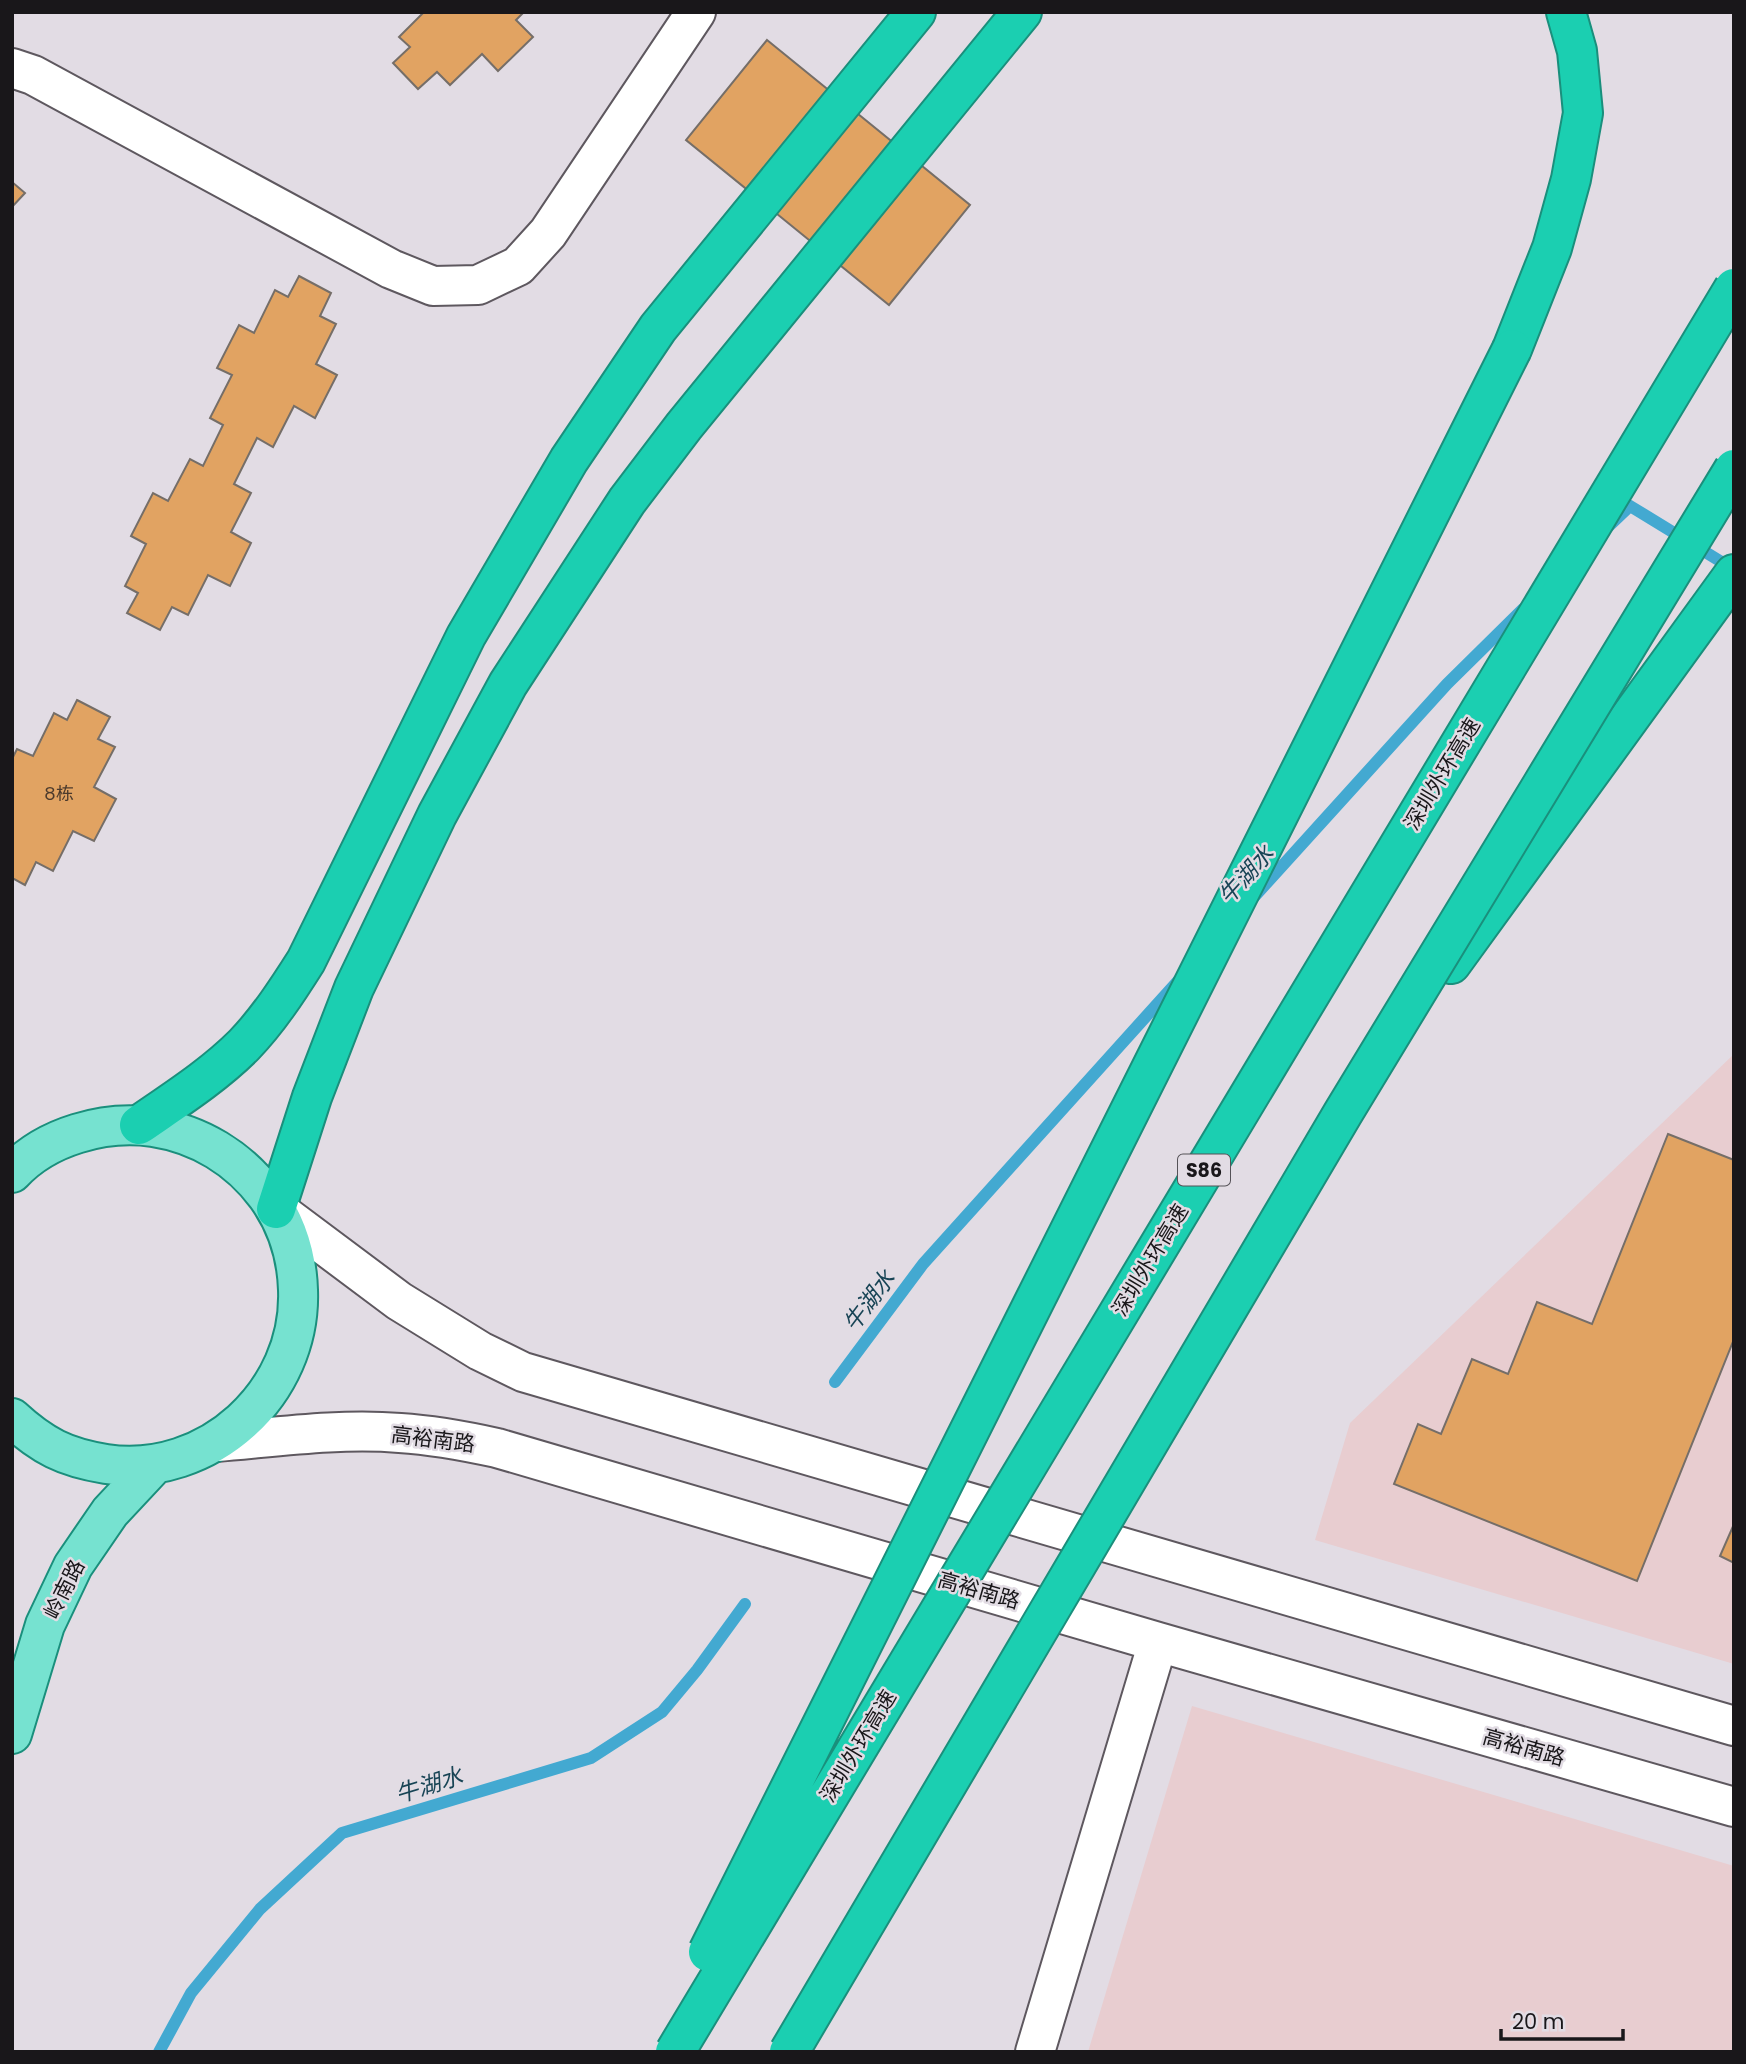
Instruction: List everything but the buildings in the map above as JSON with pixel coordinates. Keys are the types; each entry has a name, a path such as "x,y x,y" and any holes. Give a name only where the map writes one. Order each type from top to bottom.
{"highway":[{"path":"139,1125 218,1068 244,1045 288,991 306,961 466,636 569,460 659,328 916,12"},
{"path":"276,1209 312,1097 354,988 437,816 508,684 627,501 676,436 1022,12"},
{"path":"658,2052 1512,349 1552,248 1571,179 1583,113 1577,51 1566,12"},
{"name":"深圳外环高速","path":"675,2052 1734,288"},
{"path":"789,2052 1343,1113 1734,469"},
{"path":"1343,1113 1734,574"}],"main road":[{"path":"12,1173 28,1150 106,1127 139,1125 173,1130 204,1142 232,1159 256,1182 276,1209 290,1239 298,1271 299,1304 294,1337 282,1368 265,1397 243,1422 216,1442 187,1456 154,1465 120,1466 88,1461 56,1450 28,1433 12,1418"},
{"name":"岭南路","path":"12,1734 45,1625 74,1566 110,1512 154,1465"}],"street":[{"path":"12,68 33,75 391,269 433,286 478,285 518,266 548,233 696,12"},
{"path":"276,1209 399,1301 480,1351 523,1372 1734,1726"},
{"name":"高裕南路","path":"216,1442 375,1432 449,1438 497,1448 1734,1807"},
{"path":"1035,2052 1158,1642"}],"shaded area":[{"path":"1734,1054 1734,1664 1315,1540 1350,1423"},
{"path":"1192,1706 1734,1866 1734,2052 1088,2052"}],"waterway":[{"name":"牛湖水","path":"1609,526 1630,506 1733,569"},
{"name":"牛湖水","path":"1254,897 1447,684 1523,609"},
{"name":"牛湖水","path":"835,1382 923,1264 1178,981"},
{"name":"牛湖水","path":"159,2052 191,1993 260,1909 342,1833 591,1758 662,1712 697,1670 745,1604"}]}
